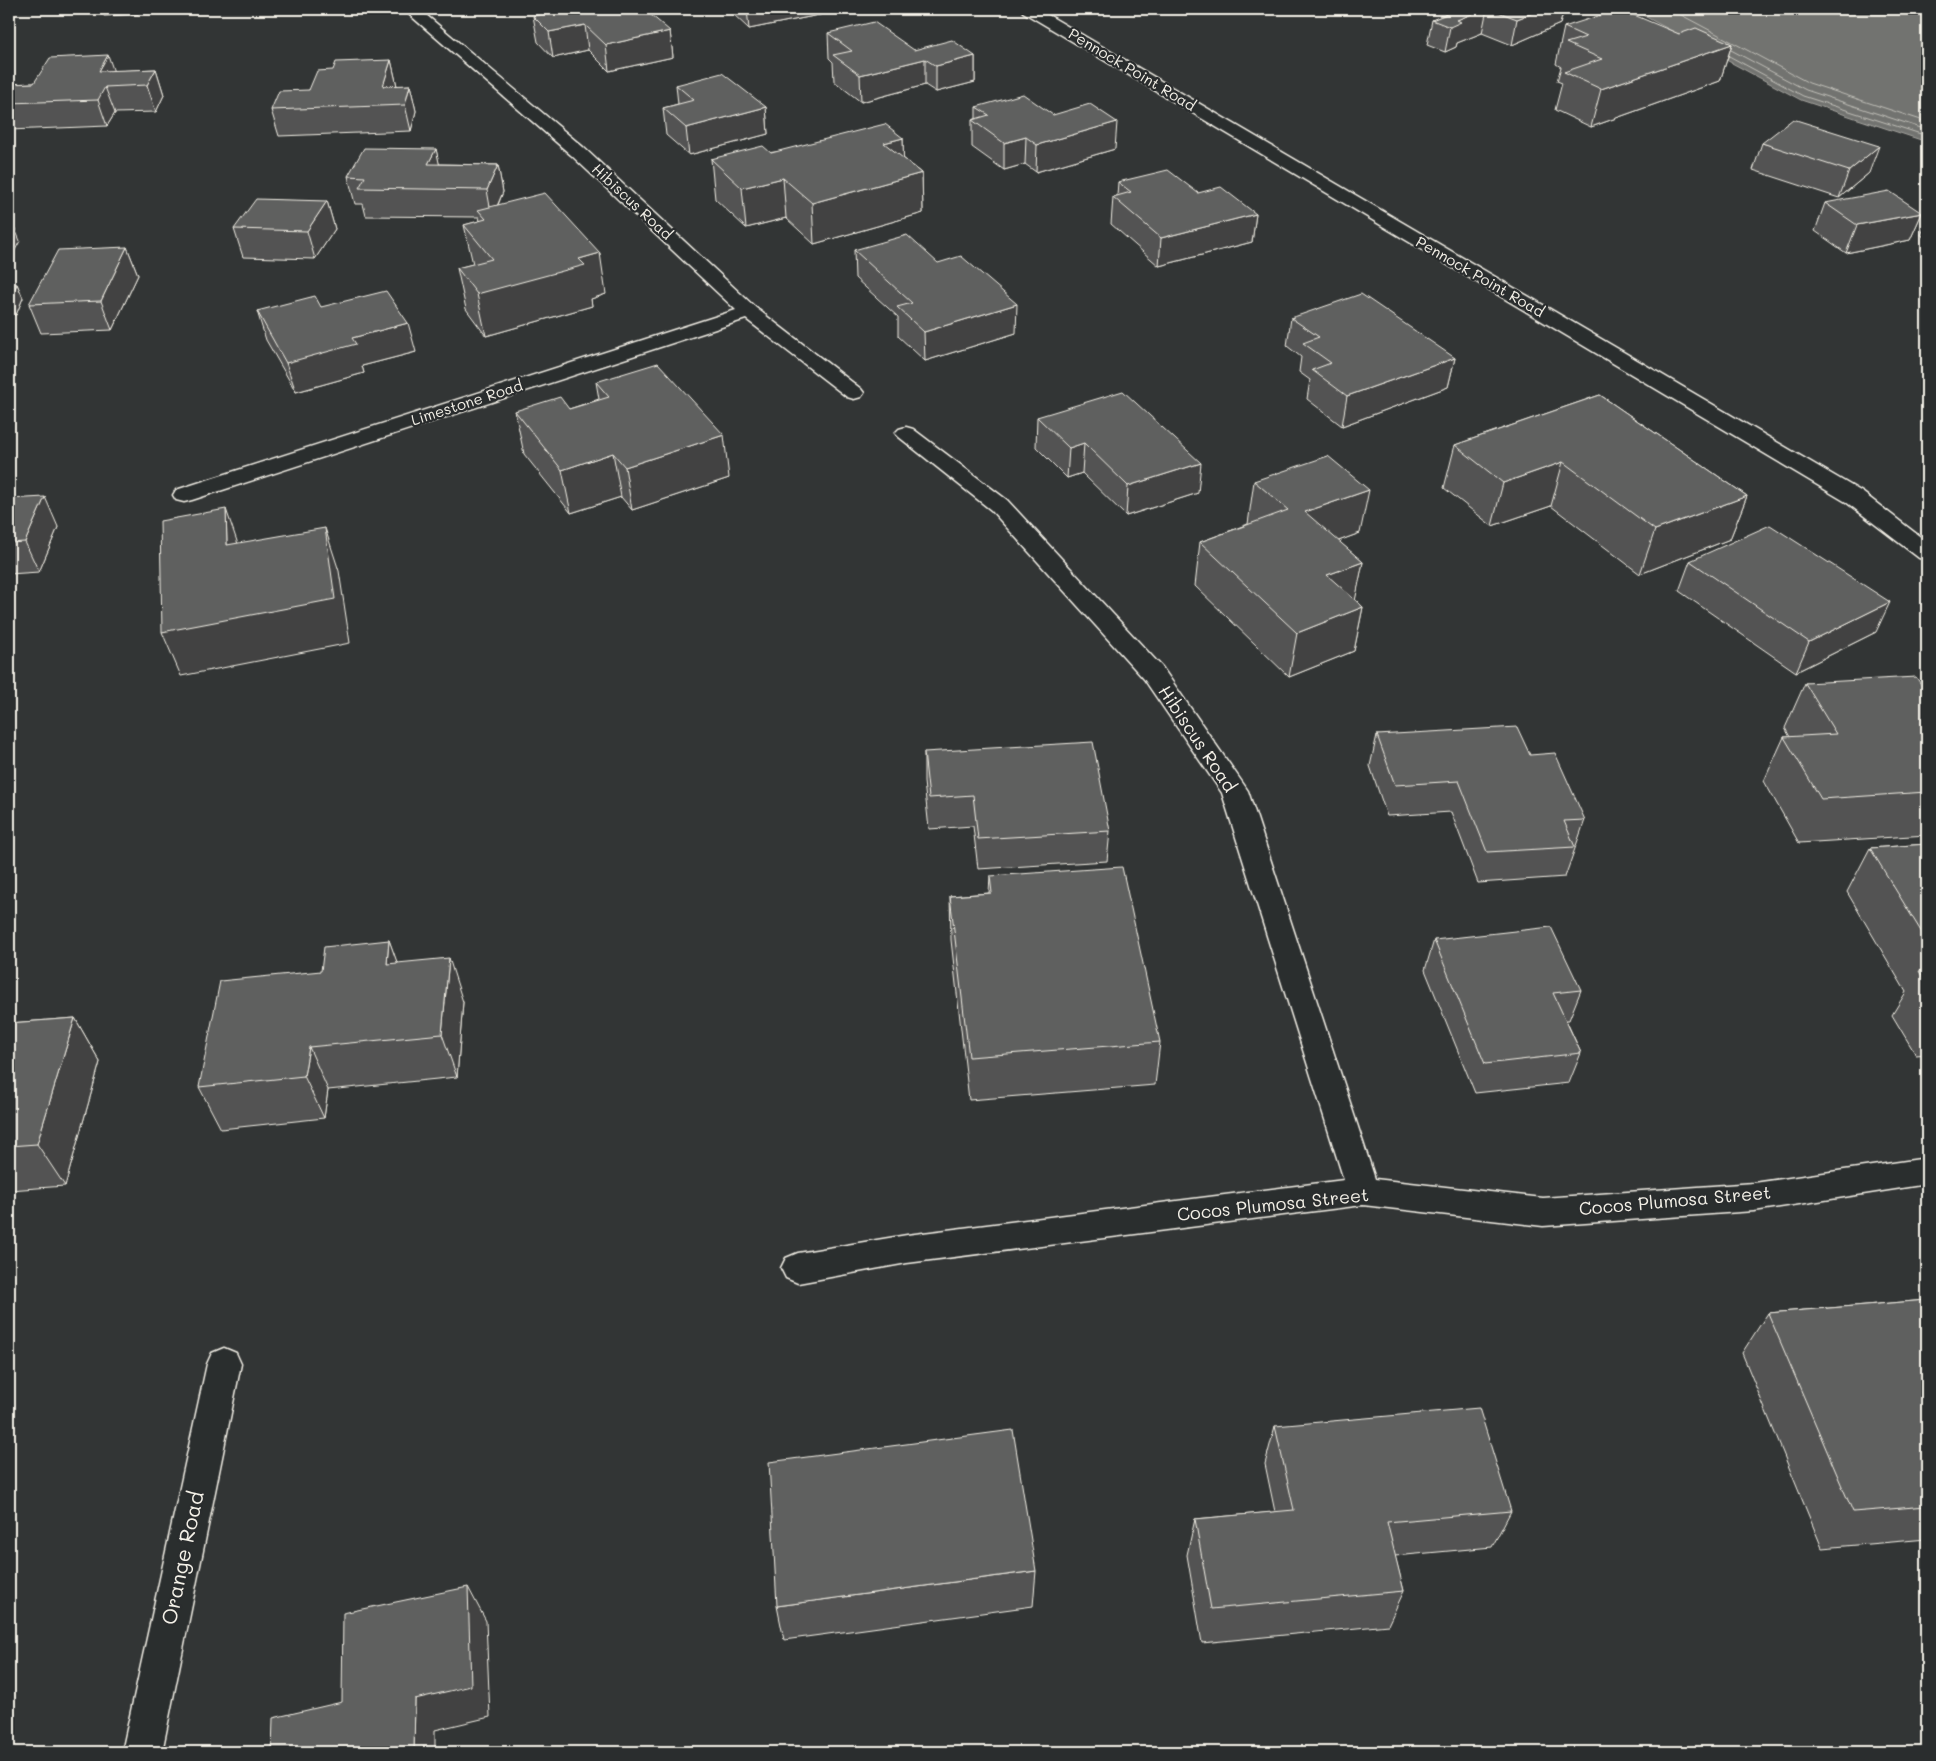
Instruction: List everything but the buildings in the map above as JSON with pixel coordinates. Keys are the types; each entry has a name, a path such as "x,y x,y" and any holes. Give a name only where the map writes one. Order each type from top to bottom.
{"street":[{"name":"Hibiscus Road","path":"410,9 577,151 749,312 854,394"},
{"name":"Pennock Point Road","path":"1028,9 1854,497 1927,553"},
{"name":"Limestone Road","path":"184,495 749,312"},
{"name":"Hibiscus Road","path":"906,433 998,505 1153,673 1235,791 1363,1192"},
{"name":"Cocos Plumosa Street","path":"798,1268 907,1249 1363,1192 1543,1212 1754,1197 1927,1171"},
{"name":"Orange Road","path":"142,1752 224,1364"}],"water":[{"path":"1631,9 1927,9 1927,142 1801,100"}]}
